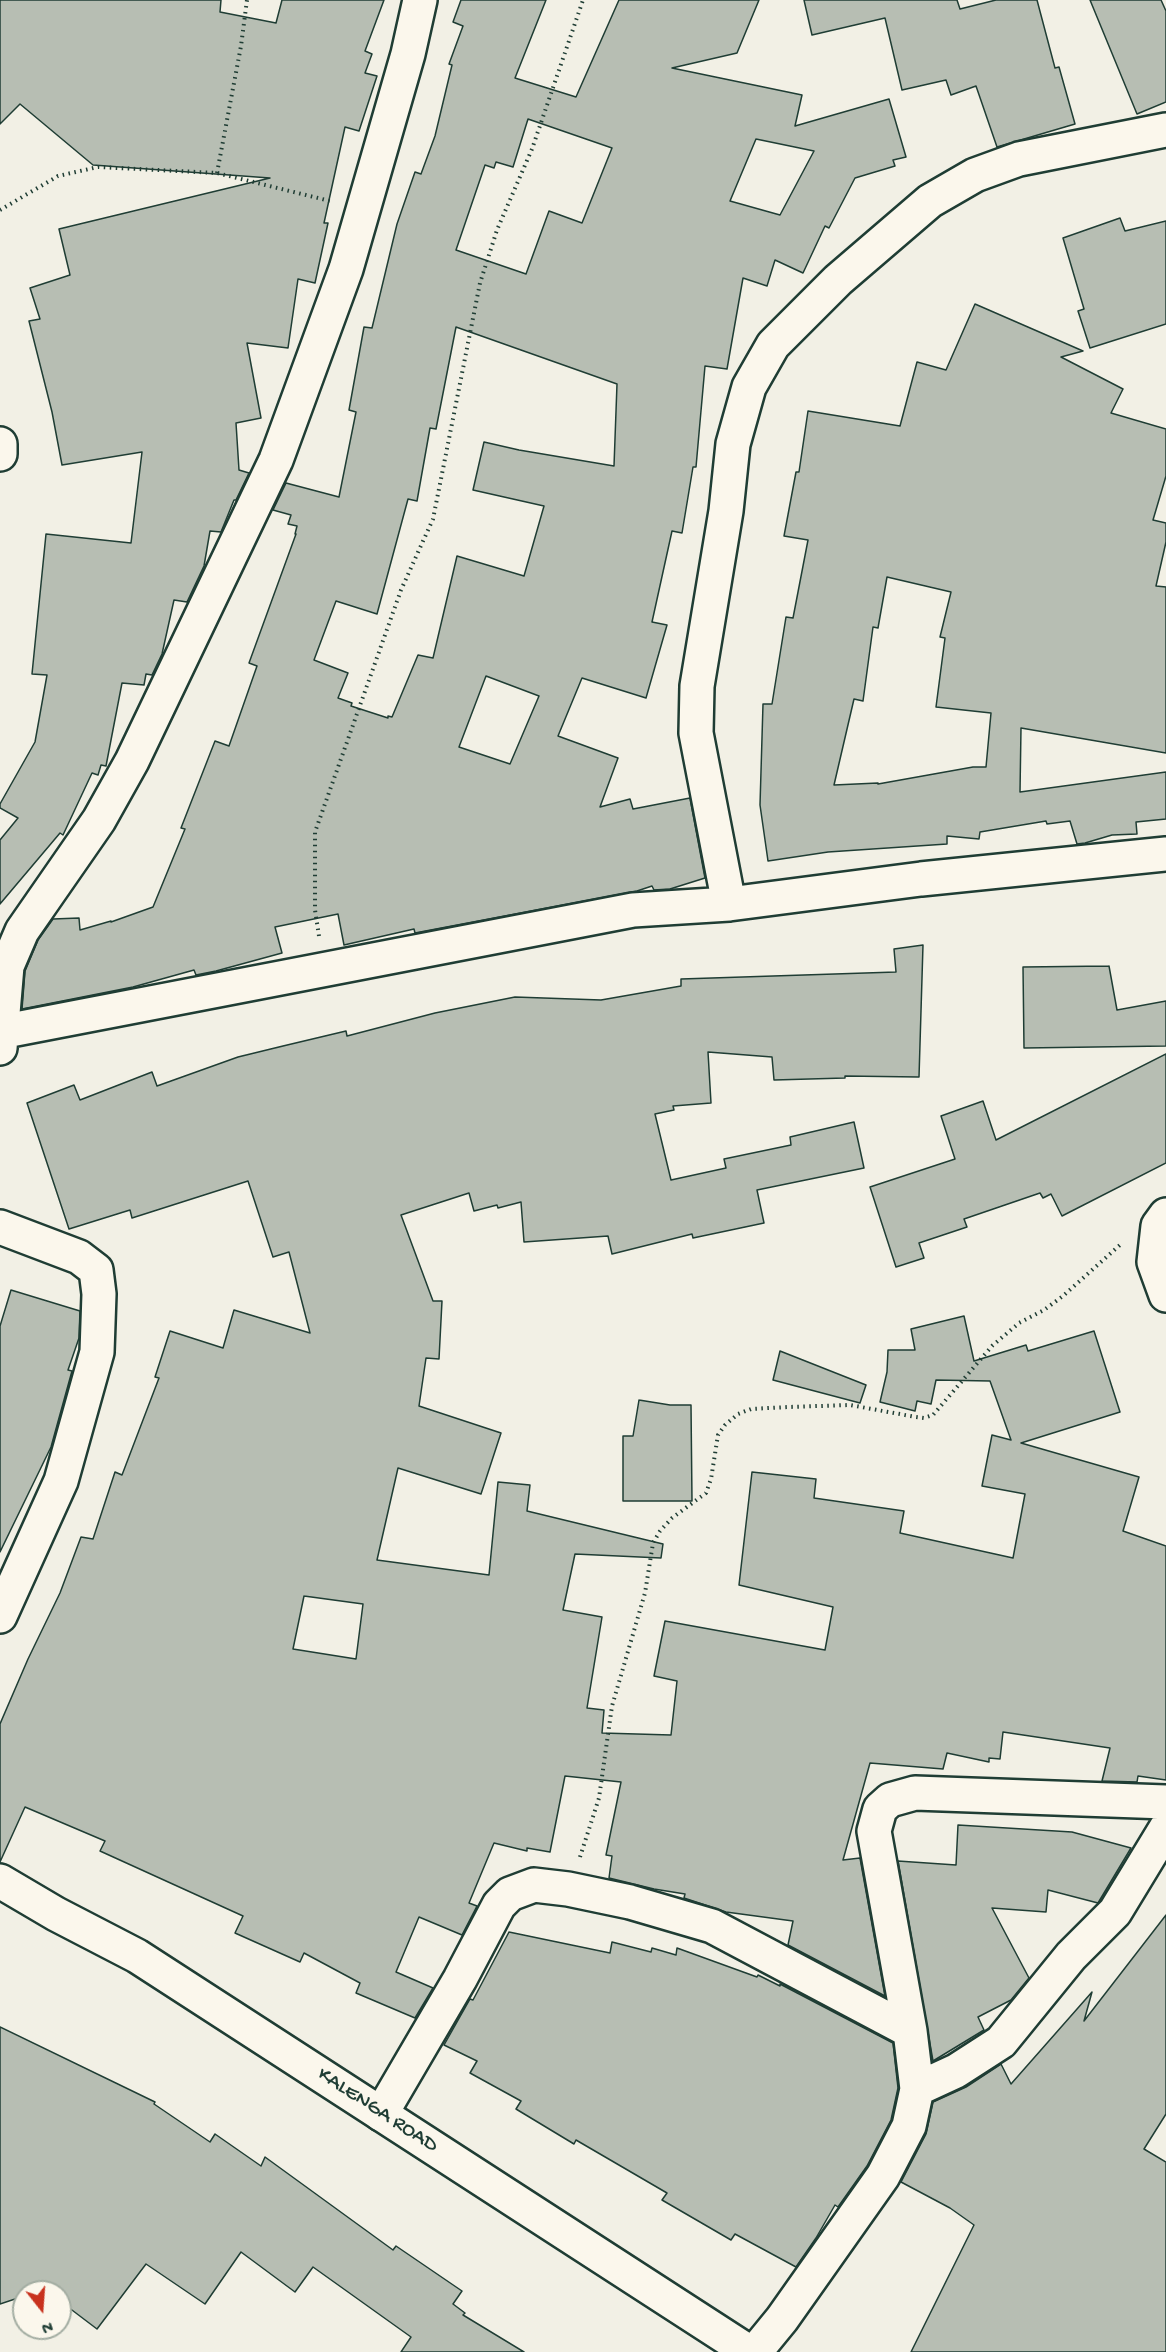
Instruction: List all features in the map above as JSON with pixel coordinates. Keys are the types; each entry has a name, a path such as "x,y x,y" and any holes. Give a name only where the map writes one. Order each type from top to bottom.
{"street":[{"path":"420,0 408,54 346,269 276,460 132,761 99,820 22,931 7,966 0,1038 326,969 633,910 729,904 921,879 1166,854"},
{"path":"729,904 696,734 697,686 726,511 733,444 749,387 772,345 838,280 930,201 975,175 1019,159 1166,130"},
{"path":"0,444 0,454"},
{"path":"1166,1215 1158,1226 1154,1262 1166,1295"},
{"path":"0,1227 79,1257 96,1270 99,1294 97,1352 67,1461 42,1524 0,1616"},
{"path":"755,2352 782,2319 883,2176 909,2126 917,2089 910,2031 874,1831 880,1809 890,1800 915,1793 1166,1802"},
{"path":"917,2089 956,2071 1001,2042 1071,1956 1115,1911 1166,1827"},
{"name":"KALENGA ROAD","path":"0,1881 56,1914 137,1956 748,2352"},
{"path":"381,2114 460,1979 499,1905 510,1894 534,1884 568,1888 630,1902 712,1926 910,2031"}],"path":[{"path":"218,173 247,0"},
{"path":"326,969 315,909 315,832 397,601 432,519 480,284 498,230 532,148 583,0"},
{"path":"0,210 58,176 98,167 218,173 363,210"},
{"path":"568,1888 585,1847 599,1798 612,1706 645,1593 653,1543 672,1518 706,1493 711,1479 718,1435 725,1425 738,1414 751,1409 779,1407 850,1405 924,1418 933,1414 992,1346 1019,1323 1044,1310 1063,1296 1122,1243"}],"building":[{"path":"0,0 221,0 220,12 276,23 282,0 384,0 365,51 372,54 365,73 377,76 359,131 345,127 324,223 328,223 315,283 298,279 288,348 247,343 261,418 236,423 239,470 249,473 234,500 221,532 210,531 204,566 187,602 174,600 162,654 152,675 146,674 144,685 122,683 106,766 101,765 98,775 92,773 63,835 60,833 0,904 0,840 18,818 0,808 0,804 35,742 47,675 32,674 46,534 131,543 142,452 62,465 52,412 29,321 40,319 30,288 70,275 59,229 270,178 93,165 20,104 0,124"},
{"path":"461,0 546,0 515,78 576,97 619,0 759,0 737,53 672,68 802,95 795,126 889,99 906,157 893,160 895,166 855,178 829,228 825,226 803,273 775,260 767,286 743,278 727,369 705,366 696,467 693,467 682,533 672,531 652,622 667,625 646,698 582,678 558,736 618,758 600,807 630,799 633,809 690,798 705,878 670,889 654,890 652,886 637,891 415,933 414,929 344,945 338,914 275,927 282,953 216,971 196,975 194,970 133,987 22,1009 25,971 38,940 53,919 79,918 80,930 153,907 185,829 181,828 215,741 229,746 257,666 249,663 297,526 288,524 291,515 273,510 286,483 339,497 356,412 349,410 364,327 372,328 397,224 415,172 421,174 435,136 452,65 449,64 463,26 453,22","holes":["528,119 612,148 582,223 549,211 526,274 456,250 485,165 494,168 496,162 513,167","756,139 814,151 780,215 730,201","456,327 617,384 614,466 484,442 473,490 544,506 524,576 457,556 433,658 418,655 392,717 388,716 388,718 351,706 352,703 338,698 348,673 314,660 336,601 377,614 408,499 417,501 430,428 436,429","486,676 539,696 510,764 459,747"]},
{"path":"804,0 957,0 960,9 996,0 1037,0 1055,68 1059,67 1075,124 997,147 976,86 951,95 946,80 902,90 885,18 812,35"},
{"path":"1090,0 1161,0 1166,11 1166,102 1137,114"},
{"path":"1120,218 1125,231 1166,221 1166,324 1090,348 1078,311 1084,309 1063,238"},
{"path":"975,304 1083,351 1061,357 1123,389 1111,413 1166,429 1166,476 1153,520 1166,523 1166,542 1156,586 1166,587 1166,753 1021,728 1020,792 1166,772 1166,819 1136,822 1137,834 1112,835 1077,844 1070,821 1047,824 1046,821 980,832 979,839 947,836 947,844 828,852 768,861 760,805 763,704 772,704 786,617 793,618 808,540 784,536 796,472 799,472 808,411 900,426 917,362 946,370","holes":["887,577 951,592 940,637 945,638 936,707 991,713 986,767 973,767 878,784 834,785 854,699 863,701 873,627 878,628"]},
{"path":"923,945 919,1077 845,1076 845,1078 774,1080 772,1057 708,1052 711,1103 673,1106 674,1110 655,1114 671,1180 726,1168 724,1159 791,1145 790,1137 854,1122 864,1168 757,1190 764,1223 693,1238 692,1234 612,1254 608,1236 524,1242 521,1202 474,1211 469,1193 401,1215 433,1301 442,1301 439,1359 426,1358 419,1406 501,1433 481,1494 398,1468 377,1560 489,1575 498,1482 530,1485 527,1511 663,1544 661,1558 575,1554 563,1610 602,1617 587,1708 604,1710 602,1733 671,1735 677,1681 654,1676 665,1621 825,1650 833,1607 739,1585 752,1472 816,1479 814,1498 904,1511 900,1533 1013,1558 1025,1494 982,1486 992,1435 1011,1440 990,1381 936,1380 931,1404 917,1401 915,1411 880,1402 887,1372 888,1350 915,1350 911,1329 964,1316 974,1361 1026,1345 1028,1351 1094,1331 1120,1412 1021,1443 1139,1477 1123,1531 1166,1546 1166,1780 1138,1776 1137,1782 1102,1781 1110,1748 1003,1732 1000,1759 989,1758 989,1762 947,1753 943,1769 870,1763 843,1860 860,1858 885,1996 788,1945 793,1921 726,1912 684,1898 685,1894 609,1878 612,1856 606,1855 621,1782 565,1776 550,1852 527,1848 527,1851 494,1843 469,1903 477,1906 462,1935 419,1917 396,1972 433,1988 415,2018 356,1993 360,1983 304,1953 300,1962 235,1933 243,1916 100,1851 105,1841 25,1807 0,1862 0,1724 60,1593 81,1537 93,1539 115,1472 122,1475 159,1378 155,1377 170,1331 223,1348 234,1310 310,1333 289,1252 273,1257 248,1181 132,1218 130,1210 69,1229 27,1103 74,1085 80,1100 152,1072 157,1086 238,1057 346,1031 347,1036 435,1013 515,997 601,1000 681,986 681,979 896,972 894,949","holes":["304,1596 363,1604 356,1659 293,1649"]},
{"path":"1109,966 1117,1010 1166,1001 1166,1046 1024,1048 1023,967"},
{"path":"1166,1054 1166,1163 1062,1216 1051,1194 1043,1198 1040,1193 964,1219 967,1227 919,1243 924,1258 896,1267 870,1187 955,1159 941,1116 983,1101 996,1140"},
{"path":"11,1290 80,1311 79,1338 68,1370 72,1371 51,1447 0,1552 0,1326"},
{"path":"780,1351 866,1385 860,1403 773,1380"},
{"path":"639,1400 670,1405 691,1405 692,1501 623,1501 623,1436 633,1436"},
{"path":"958,1825 1072,1832 1131,1848 1098,1903 1048,1890 1046,1912 992,1908 1029,1978 1011,2000 978,2017 984,2030 933,2061 898,1861 956,1865"},
{"path":"1166,1915 1166,2114 1144,2149 1166,2162 1166,2352 911,2352 974,2225 950,2208 901,2182 926,2134 933,2102 966,2087 1001,2064 1011,2084 1092,1992 1084,2021"},
{"path":"509,1932 610,1953 612,1942 651,1952 652,1948 676,1955 677,1948 757,1977 758,1975 780,1986 780,1984 893,2043 898,2088 891,2120 867,2166 838,2207 835,2205 796,2267 735,2234 731,2240 662,2200 667,2193 576,2140 574,2144 516,2109 521,2101 470,2073 477,2061 444,2045 470,1999 473,2000"},
{"path":"0,2027 155,2102 154,2104 210,2142 215,2134 261,2166 265,2157 393,2250 396,2246 462,2291 453,2304 465,2313 463,2315 524,2352 401,2352 411,2337 313,2267 295,2292 241,2252 205,2304 146,2264 97,2329 72,2310 72,2280 12,2280 12,2300 0,2304"}]}
